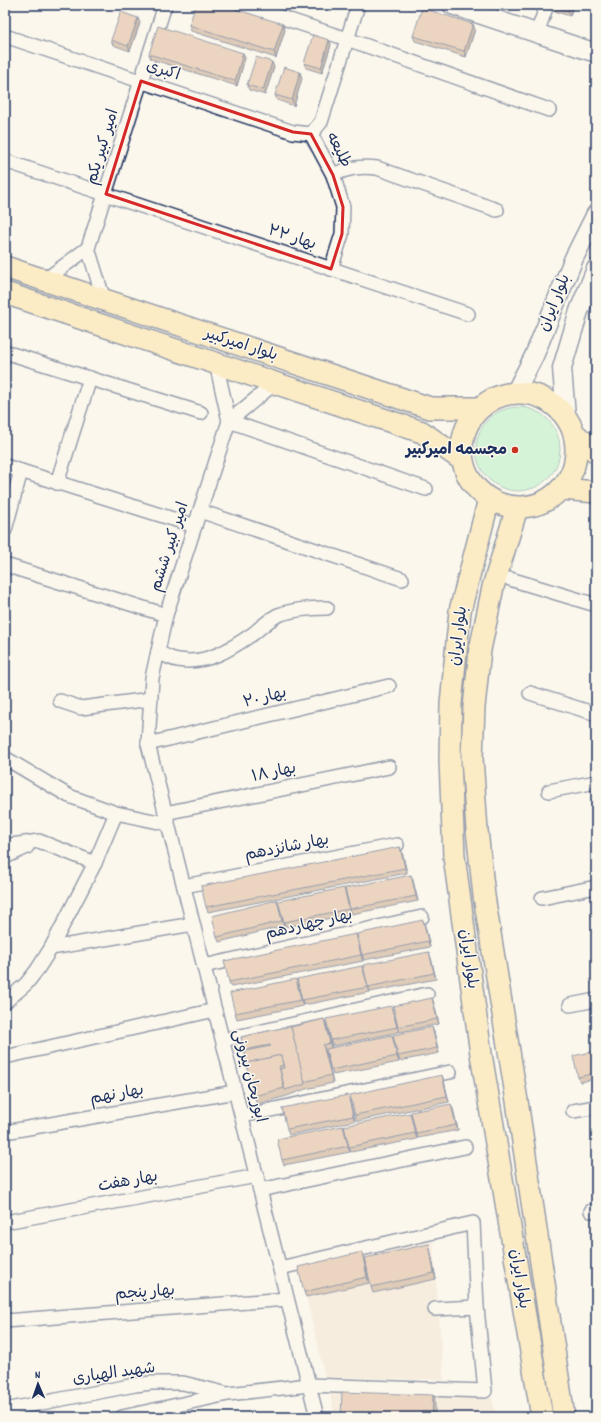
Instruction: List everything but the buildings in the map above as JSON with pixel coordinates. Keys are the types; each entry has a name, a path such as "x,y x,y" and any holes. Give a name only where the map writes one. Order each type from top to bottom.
{"main road":[{"path":"452,5 596,53"},
{"name":"بلوار ایران","path":"515,393 534,356 574,258 596,214"},
{"name":"بلوار امیرکبیر","path":"5,267 430,408 480,408"},
{"name":"بلوار ایران","path":"570,425 562,368 579,311 596,269"},
{"name":"بلوار امیرکبیر","path":"5,293 422,432 462,460"},
{"path":"570,425 577,453 576,460 572,473 562,489 549,500 534,506 517,508 489,499 476,489 467,476 462,460 462,441 468,423 480,408 497,397 515,393 535,395 552,403 570,425 596,452"},
{"path":"562,489 596,492"},
{"name":"بلوار ایران","path":"489,499 460,611 451,704 450,760 454,856 481,1054 540,1412"},
{"name":"بلوار ایران","path":"517,508 493,587 480,650 474,707 472,758 477,830 484,896 565,1414"}],"street":[{"name":"امیر کبیر یکم","path":"88,248 165,5"},
{"path":"244,5 347,39 549,110"},
{"name":"طلیعه","path":"331,269 342,234 343,207 333,176 311,134 321,122 358,5"},
{"path":"537,34 547,5"},
{"name":"اکبری","path":"5,36 294,132 311,134"},
{"name":"بهار ۲۲","path":"5,162 468,314"},
{"path":"333,176 355,167 366,166 377,168 497,210"},
{"path":"45,280 88,248 104,300"},
{"path":"5,352 201,413"},
{"name":"امیر کبیر ششم","path":"148,744 152,678 166,615 228,421 216,363"},
{"path":"57,483 90,378"},
{"path":"228,421 275,383"},
{"path":"228,421 426,489"},
{"path":"5,466 195,526"},
{"path":"5,530 21,471"},
{"path":"200,511 402,579"},
{"path":"5,565 166,615"},
{"path":"510,579 596,605"},
{"path":"158,652 176,660 189,661 206,659 220,655 238,644 278,615 304,608 327,608"},
{"name":"بهار ۲۰","path":"148,744 389,686"},
{"path":"530,693 596,714"},
{"path":"60,701 80,708 151,699"},
{"name":"ابوریحان بیرونی","path":"148,744 317,1417"},
{"path":"5,758 69,796 116,813 167,818"},
{"name":"بهار ۱۸","path":"167,818 389,767"},
{"path":"549,791 596,782"},
{"path":"5,1002 26,984 37,970 50,948 94,863 116,813"},
{"path":"5,846 39,842 94,863"},
{"path":"5,857 39,842"},
{"name":"بهار شانزدهم","path":"184,886 397,845"},
{"path":"542,898 596,887"},
{"name":"بهار چهاردهم","path":"204,966 422,917"},
{"path":"50,948 193,924"},
{"path":"223,1040 427,994"},
{"path":"570,1005 596,1000"},
{"path":"5,1057 215,1010"},
{"path":"242,1116 450,1072"},
{"name":"بهار نهم","path":"5,1132 235,1092"},
{"path":"573,1111 596,1107"},
{"path":"260,1190 465,1146"},
{"name":"بهار هفت","path":"5,1222 257,1176"},
{"path":"280,1268 473,1223 477,1307 436,1309"},
{"name":"بهار پنجم","path":"5,1321 288,1299"},
{"name":"شهید الهیاری","path":"122,1417 228,1394 309,1385 485,1391 477,1307"},
{"name":"شهید الهیاری","path":"5,1410 151,1383 183,1383 228,1394"}],"highlighted area":[{"path":"141,81 293,132 311,134 333,175 343,207 342,234 331,269 106,194"}],"shaded area":[{"path":"433,1241 444,1380 325,1377 300,1272"},
{"path":"329,1391 492,1398 497,1417 335,1417"}],"green space":[{"path":"510,407 526,407 542,414 553,425 560,441 560,457 557,465 548,479 542,484 526,491 510,491 494,484 483,473 476,457 476,441 483,425 494,414"}],"place":[{"name":"مجسمه امیرکبیر","path":"515,450"}]}
